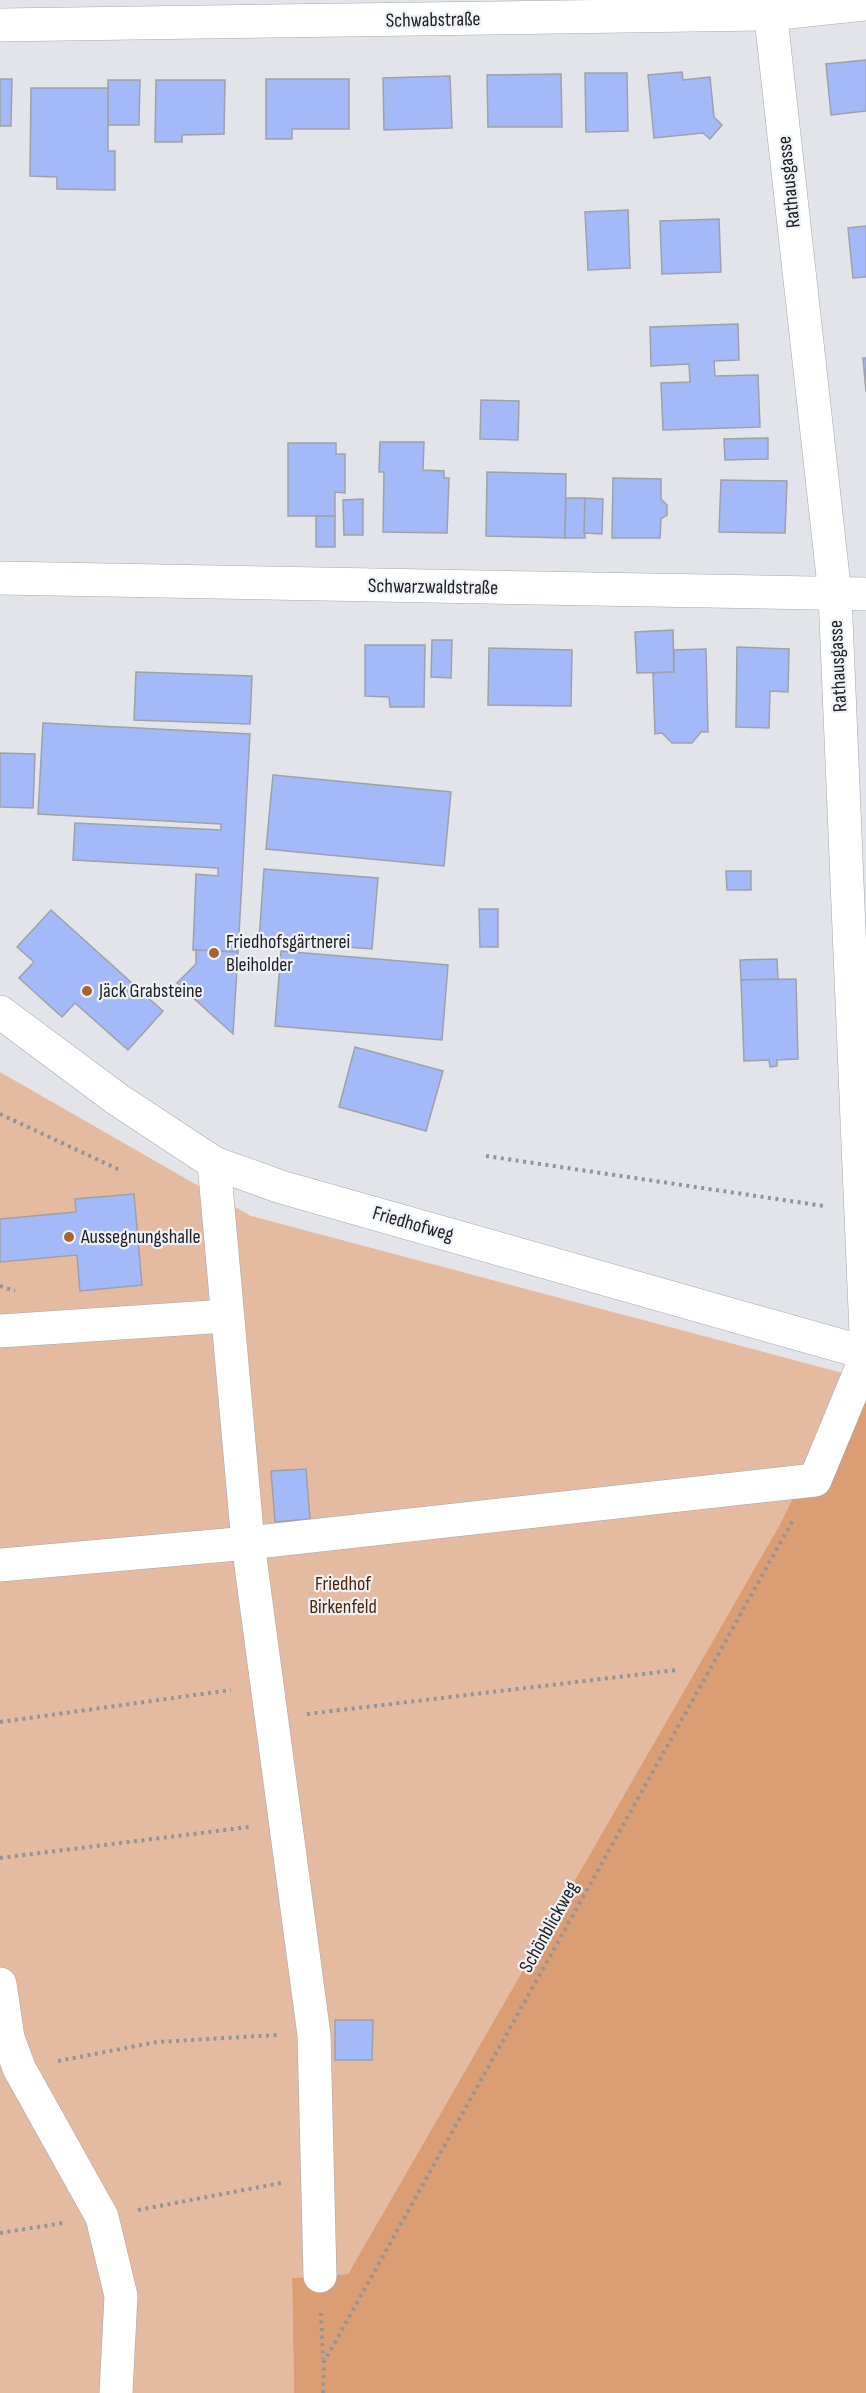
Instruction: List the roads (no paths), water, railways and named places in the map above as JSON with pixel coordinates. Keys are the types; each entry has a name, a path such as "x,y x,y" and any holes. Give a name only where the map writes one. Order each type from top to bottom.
{"street":[{"name":"Schwabstraße","path":"0,26 866,4"},
{"name":"Rathausgasse","path":"769,7 851,594 858,934 860,1212 866,1334"},
{"name":"Schwarzwaldstraße","path":"0,578 851,594"},
{"name":"Friedhofweg","path":"0,1012 117,1099 214,1163 281,1187 866,1355"},
{"path":"214,1163 248,1543 314,2035 320,2276"},
{"path":"0,1331 226,1316"},
{"path":"0,1565 248,1543 815,1480 866,1355"},
{"path":"0,1984 8,2038 20,2068 102,2217 121,2296 116,2393"}],"place":[{"name":"Friedhofsgärtnerei Bleiholder","path":"214,953"},
{"name":"Jäck Grabsteine","path":"87,991"},
{"name":"Aussegnungshalle","path":"69,1237"}],"park label":[{"name":"Friedhof Birkenfeld","path":"343,1596"}]}
